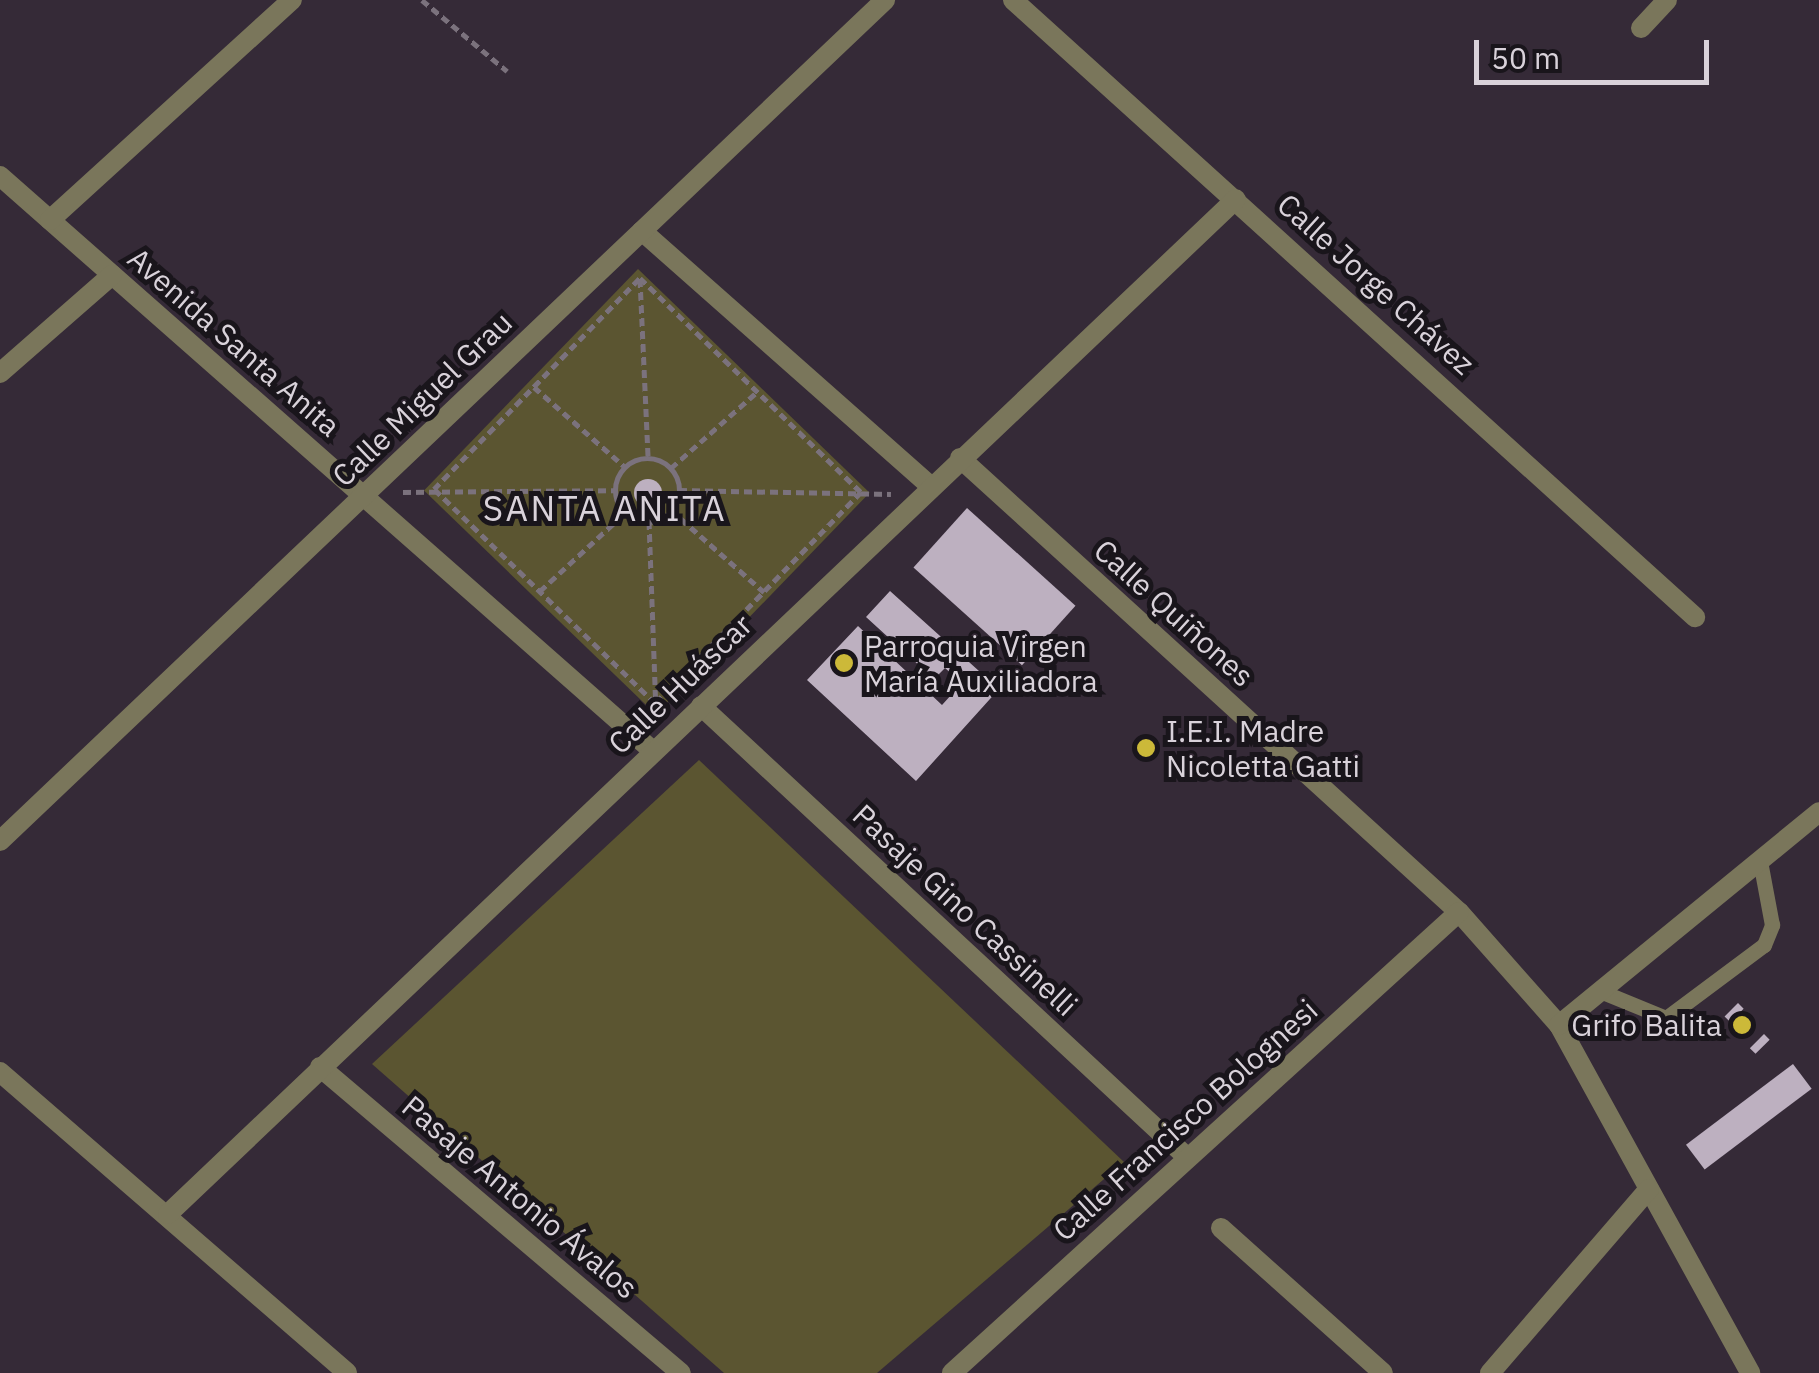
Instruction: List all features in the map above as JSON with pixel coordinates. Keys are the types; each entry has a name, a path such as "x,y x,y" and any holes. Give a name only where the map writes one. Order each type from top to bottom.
{"street":[{"path":"50,220 292,0"},
{"name":"Calle Miguel Grau","path":"0,841 885,0"},
{"name":"Calle Jorge Chávez","path":"1014,0 1695,617"},
{"path":"1642,28 1667,0"},
{"name":"Avenida Santa Anita","path":"0,176 656,748"},
{"name":"Calle Huáscar","path":"168,1214 1236,199"},
{"path":"642,232 926,491"},
{"path":"0,373 112,274"},
{"name":"Calle Quiñones","path":"960,458 1459,912 1559,1024 1750,1373"},
{"name":"Pasaje Gino Cassinelli","path":"700,706 1188,1158"},
{"path":"1559,1024 1819,812"},
{"name":"Calle Francisco Bolognesi","path":"952,1373 1459,912"},
{"name":"Pasaje Antonio Ávalos","path":"320,1068 682,1373"},
{"path":"0,1072 168,1214 346,1373"},
{"path":"1490,1373 1650,1189"},
{"path":"1221,1228 1383,1373"}],"lane":[{"path":"1600,991 1666,1018 1764,945 1772,925 1760,861"}],"path":[{"path":"422,0 508,70"},
{"path":"642,232 640,278 648,458"},
{"path":"434,489 640,278"},
{"path":"640,278 862,492"},
{"path":"534,387 625,467"},
{"path":"671,468 757,392"},
{"path":"615,490 625,467 648,458 671,468 679,490 671,510 649,522"},
{"path":"434,489 655,703"},
{"path":"364,496 434,489 615,490"},
{"path":"615,490 626,512 649,522"},
{"path":"679,490 926,491"},
{"path":"655,703 862,492"},
{"path":"671,510 764,592"},
{"path":"540,591 626,512"},
{"path":"649,522 656,748"}],"shaded area":[{"path":"638,269 870,493 656,714 424,491"},
{"path":"699,760 1124,1162 877,1373 724,1373 372,1064"}],"building":[{"path":"648,479 658,483 662,493 658,503 648,507 638,503 634,493 638,483"},
{"path":"967,508 1075,606 1022,665 913,567"},
{"path":"890,591 999,689 916,781 807,680 858,626 942,705 962,683 945,668 934,679 866,617"},
{"path":"1738,1003 1744,1009 1730,1022 1725,1016"},
{"path":"1764,1034 1770,1040 1756,1054 1750,1048"},
{"path":"1793,1064 1812,1089 1705,1169 1686,1145"}],"place":[{"name":"Parroquia Virgen María Auxiliadora","path":"844,663"},
{"name":"I.E.I. Madre Nicoletta Gatti","path":"1146,748"},
{"name":"Grifo Balita","path":"1742,1025"}],"district":[{"name":"SANTA ANITA","path":"605,508"}]}
